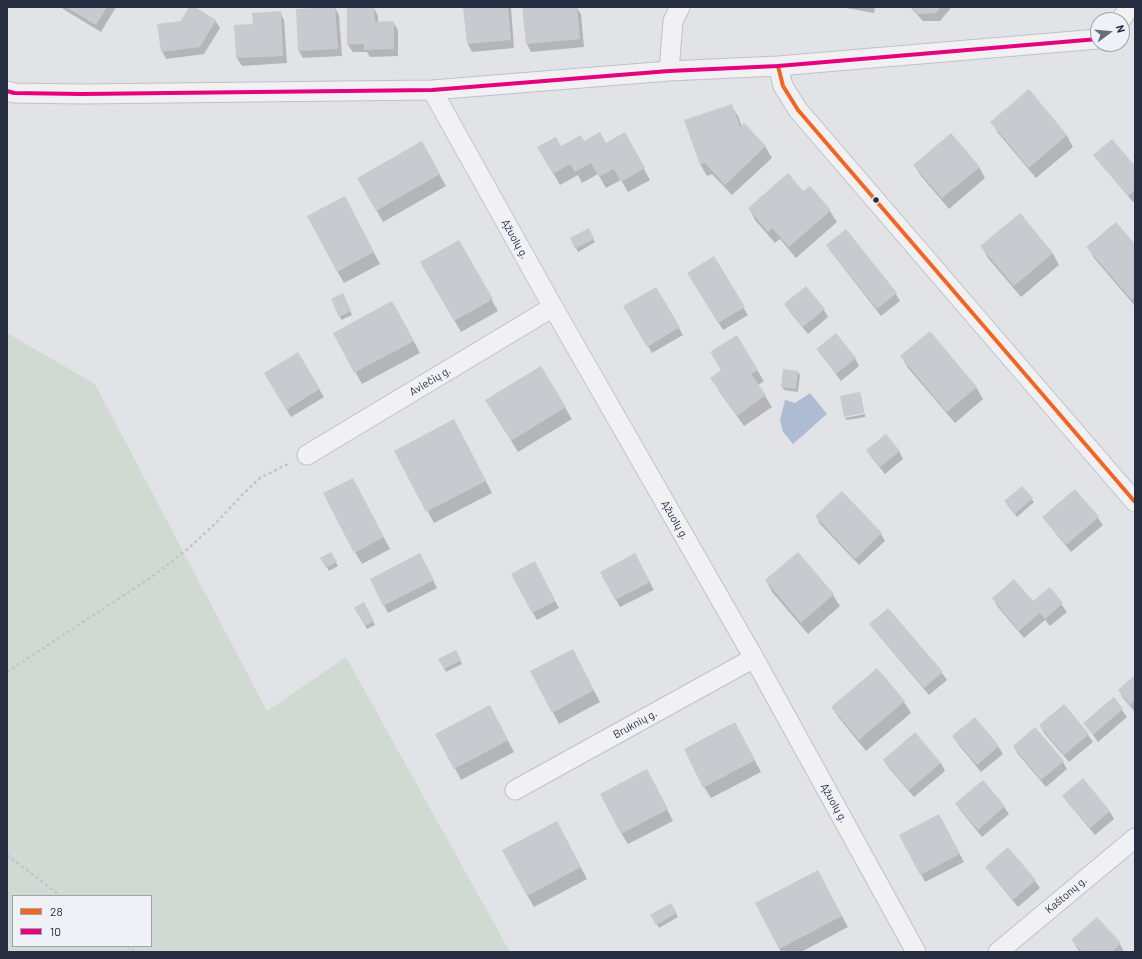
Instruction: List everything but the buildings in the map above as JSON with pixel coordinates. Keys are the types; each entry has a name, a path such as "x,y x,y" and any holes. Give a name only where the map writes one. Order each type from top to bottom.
{"street":[{"path":"669,71 673,21 680,7"},
{"path":"7,92 82,94 432,90 669,71 778,66 1090,39"},
{"path":"778,66 783,86 798,110 1135,502"},
{"name":"Ąžuolų g.","path":"432,90 553,307 754,658 916,952"},
{"name":"Aviečių g.","path":"307,455 553,307"},
{"name":"Bruknių g.","path":"515,790 754,658"},
{"name":"Kaštonų g.","path":"998,952 1135,838"}],"path":[{"path":"7,672 153,576 190,547 260,478 307,455"},
{"path":"7,855 60,895"}],"shaded area":[{"path":"7,333 95,384 267,711 346,657 510,952 7,952"}],"water":[{"path":"810,393 827,414 793,444 783,432 780,420 785,400 795,403"}],"transit line":[{"name":"10","path":"7,91 14,93 82,94 432,90 669,71 778,66 1090,40"},
{"name":"28","path":"778,66 783,86 798,110 1135,502"}]}
